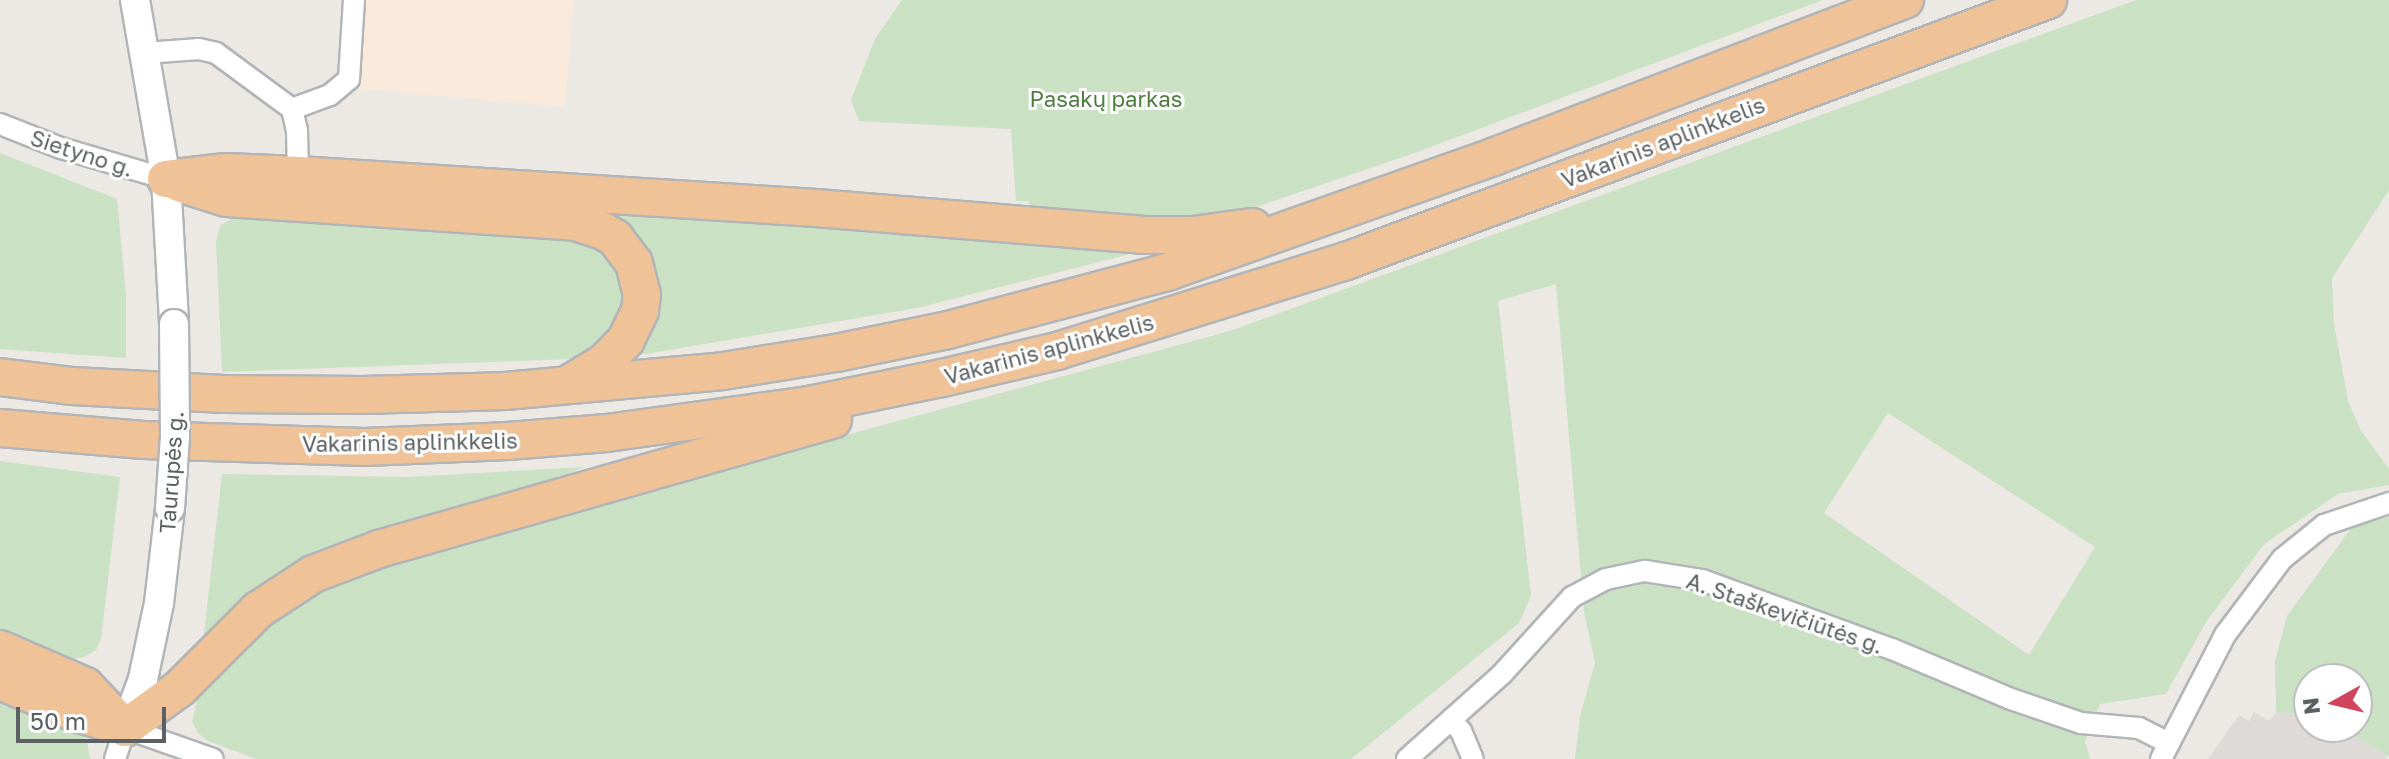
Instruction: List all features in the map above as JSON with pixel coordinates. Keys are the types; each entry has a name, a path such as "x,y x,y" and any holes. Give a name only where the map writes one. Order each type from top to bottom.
{"highway":[{"name":"Vakarinis aplinkkelis","path":"0,377 72,386 255,394 379,395 723,371 948,330 1167,272 1329,217 1905,0"},
{"name":"Vakarinis aplinkkelis","path":"0,428 144,440 349,446 508,441 607,433 809,405 942,378 1057,351 1346,261 2048,0"},
{"path":"166,179 226,172 298,175 816,208 1142,235 1193,235 1329,217"},
{"path":"166,179 227,198 575,222 603,231 615,238 634,263 640,279 640,311 626,340 605,362 569,384"},
{"path":"120,743 258,610 313,574 379,549 839,419 942,378"},
{"path":"0,649 85,686 120,743"},
{"path":"0,681 75,713 120,743"}],"main road":[{"name":"Taurupės g.","path":"120,743 143,679 159,603 170,508 175,410 166,179 135,0"}],"street":[{"path":"292,109 330,95 349,79 354,0"},
{"path":"145,53 199,49 216,53 292,109 297,130 298,175"},
{"name":"Sietyno g.","path":"0,124 61,148 166,179"},
{"path":"2165,751 2225,635 2282,559 2324,525 2389,503"},
{"name":"A. Staškevičiūtės g.","path":"1407,759 1502,674 1572,597 1606,579 1645,571 1702,580 1892,649 2011,699 2081,723 2121,724 2139,728 2165,751"},
{"path":"1451,720 1461,731 1473,759"},
{"path":"120,743 213,759"}],"shaded area":[{"path":"361,0 574,0 565,107 356,89"},
{"path":"2254,712 2269,721 2276,712 2293,714 2293,743 2366,743 2387,756 2386,759 2208,759 2239,715 2249,721"}],"green space":[{"name":"Pasakų parkas","path":"902,0 1823,0 1417,152 1218,220 1029,215 1029,201 1016,201 1011,129 859,121 851,100 875,39"},
{"path":"2136,0 2389,0 2389,190 2332,278 2334,324 2348,401 2361,431 2389,469 2389,485 2338,494 2264,544 2206,622 2166,694 2100,704 2085,741 2090,759 1575,759 1580,716 1595,663 1584,612 1556,284 1498,301 1531,596 1519,623 1351,759 256,759 208,741 198,733 192,721 198,697 243,640 279,607 388,559 1230,331","holes":["1888,413 2095,547 2029,655 1824,513"]},
{"path":"0,153 117,199 126,295 126,358 0,349"},
{"path":"600,209 1142,251 917,308 628,357 643,337"},
{"path":"240,213 578,235 608,251 626,280 621,324 589,354 571,359 222,372 216,241 220,226"},
{"path":"0,461 120,477 101,639 96,650 84,657 66,660 0,636"},
{"path":"584,467 203,643 222,474 407,477"},
{"path":"2389,517 2389,757 2367,743 2373,743 2373,663 2293,663 2293,714 2276,712 2275,661 2287,616 2352,527"},
{"path":"0,695 77,729 87,741 90,759 0,759"}]}
